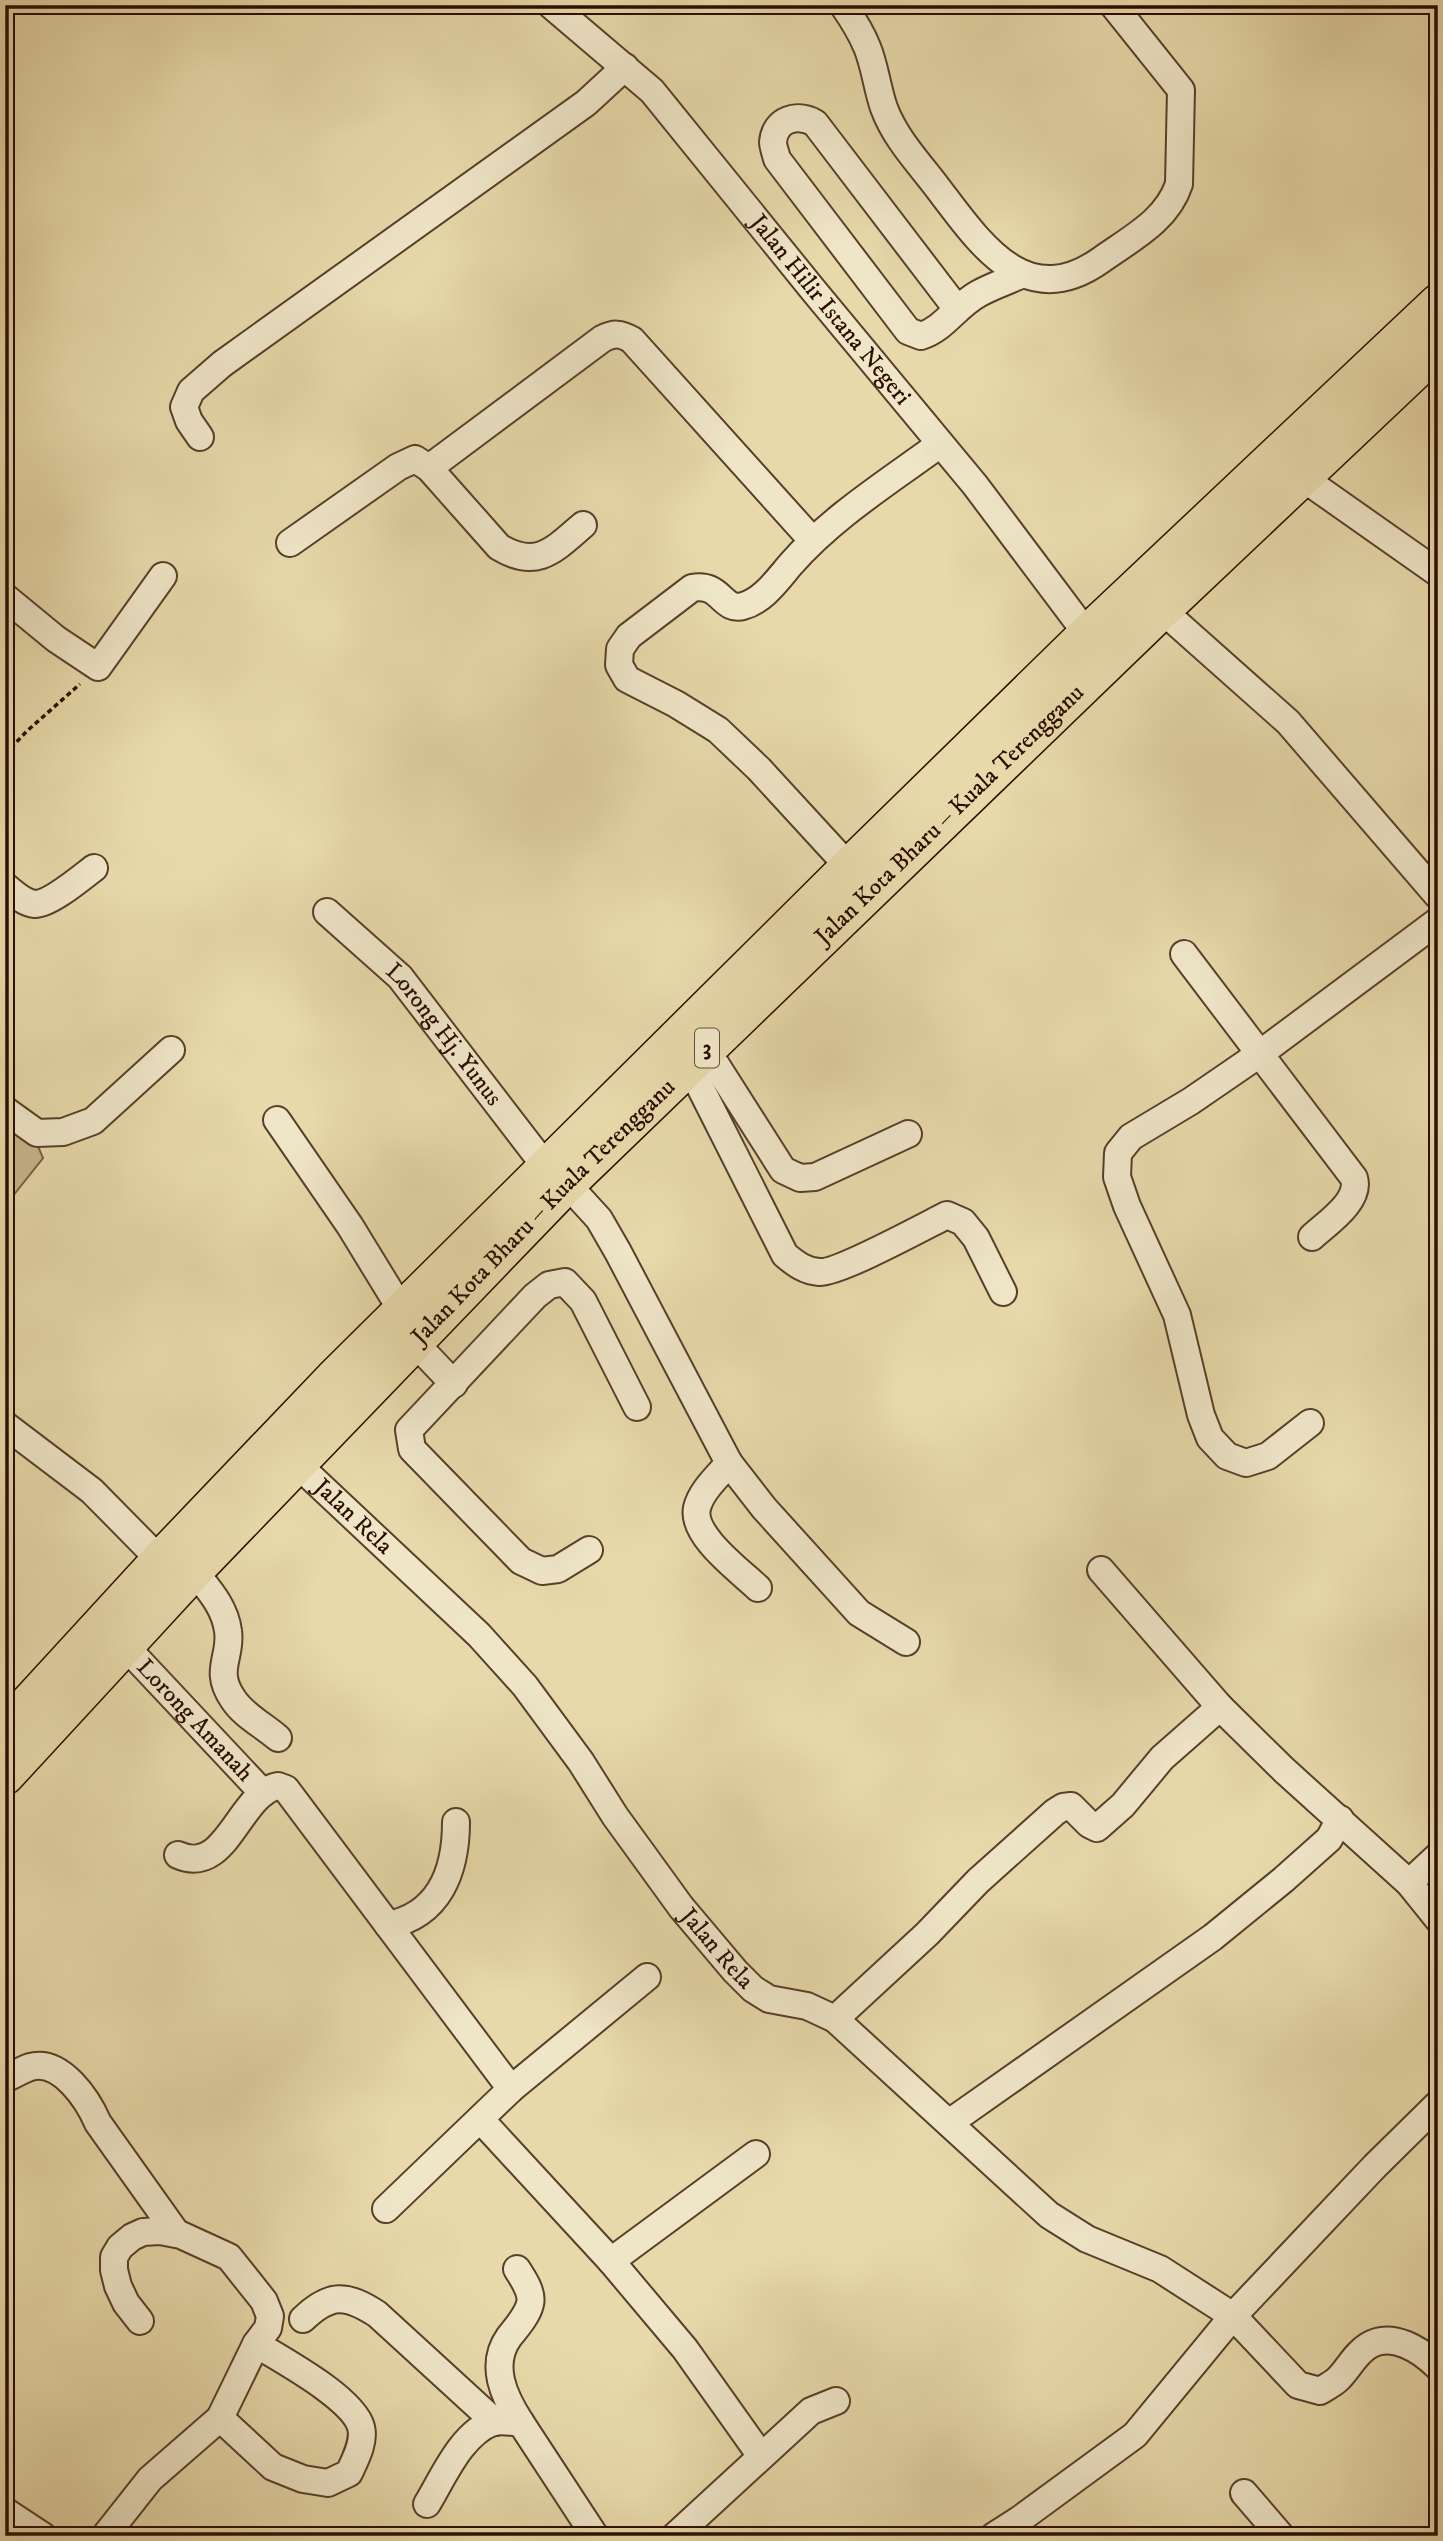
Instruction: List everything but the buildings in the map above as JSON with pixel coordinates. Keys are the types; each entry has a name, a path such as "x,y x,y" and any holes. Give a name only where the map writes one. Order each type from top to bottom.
{"highway":[{"name":"Jalan Kota Bharu – Kuala Terengganu","path":"5,1729 177,1566 297,1464 408,1327 557,1176 849,867 1087,634 1438,303"},
{"name":"Jalan Kota Bharu – Kuala Terengganu","path":"557,1176 698,1057 1162,610 1438,349"},
{"name":"Jalan Kota Bharu – Kuala Terengganu","path":"5,1776 125,1646 177,1566 333,1379 408,1327"}],"street":[{"name":"Jalan Hilir Istana Negeri","path":"551,5 653,91 975,485 1087,634"},
{"path":"843,5 867,48 884,108 900,139 978,240 1002,262 1023,274 1049,280 1069,278 1089,268 1153,222 1174,199 1179,184 1181,90 1113,5"},
{"path":"200,437 189,421 184,407 191,391 222,364 282,318 586,103 625,67"},
{"path":"957,309 815,122 803,116 791,117 779,128 773,142 777,159 908,331 920,336 931,333 978,294 1023,274"},
{"path":"429,468 602,339 611,334 621,334 632,340 812,540"},
{"path":"849,867 759,769 719,730 627,679 619,665 620,649 629,636 692,588 703,586 715,591 728,604 741,607 771,587 812,540 940,444"},
{"path":"290,543 398,467 415,460 429,468 499,547 513,555 529,559 546,554 583,525"},
{"path":"1303,478 1438,573"},
{"path":"5,597 56,639 98,667 163,576"},
{"path":"1162,610 1288,722 1438,896"},
{"path":"5,886 23,900 36,904 48,900 94,869"},
{"name":"Lorong Hj. Yunus","path":"327,912 400,977 557,1176 599,1219 729,1463 764,1508 859,1613 906,1643"},
{"path":"1310,1423 1268,1456 1246,1463 1227,1456 1210,1438 1201,1415 1178,1315 1127,1206 1117,1177 1118,1153 1131,1137 1191,1101 1261,1053 1438,921"},
{"path":"1184,954 1354,1178 1357,1187 1351,1199 1312,1237"},
{"path":"5,1110 37,1133 63,1132 93,1121 172,1050"},
{"path":"698,1057 783,1170 800,1178 816,1177 908,1134"},
{"path":"698,1057 785,1255 803,1269 822,1273 841,1267 947,1215 963,1222 976,1238 1003,1292"},
{"path":"277,1120 350,1226 408,1327 454,1384"},
{"path":"589,1550 558,1569 542,1571 521,1561 412,1449 409,1430 535,1296 549,1285 565,1282 583,1301 637,1407"},
{"path":"5,1424 92,1491 219,1602 226,1616 229,1635 223,1663 224,1681 232,1698 242,1710 278,1738"},
{"path":"729,1463 703,1495 697,1508 697,1520 702,1535 758,1588"},
{"name":"Jalan Rela","path":"297,1464 479,1635 525,1686 681,1907 753,1989 769,1998 807,2006 835,2019 1049,2215 1087,2239 1160,2269 1233,2316 1298,2385 1320,2391 1337,2380 1370,2345 1388,2340 1406,2344 1438,2367"},
{"path":"1101,1570 1220,1707 1284,1770 1409,1883 1438,1919"},
{"name":"Lorong Amanah","path":"125,1646 263,1793"},
{"path":"835,2019 927,1934 978,1881 1055,1812 1071,1806 1089,1824 1097,1828 1123,1805 1162,1758 1220,1707"},
{"path":"178,1855 188,1860 201,1859 213,1853 263,1793 278,1786 292,1794 511,2090"},
{"path":"949,2123 1213,1937 1329,1839 1340,1819"},
{"path":"388,1925 404,1922 421,1912 445,1882 456,1842 456,1822"},
{"path":"1409,1883 1438,1856"},
{"path":"386,2209 511,2090 647,1977"},
{"path":"5,2079 33,2066 50,2069 71,2080 90,2104 98,2123 177,2234"},
{"path":"994,2536 1135,2435 1233,2316 1375,2166 1438,2104"},
{"path":"480,2119 611,2261 685,2349 761,2456"},
{"path":"611,2261 756,2154"},
{"path":"105,2536 150,2479 220,2418 256,2344 268,2328 270,2316 264,2301 229,2257 177,2234 160,2231 143,2232 126,2242 114,2257 118,2286 126,2303 141,2321"},
{"path":"517,2269 528,2286 531,2302 526,2315 502,2347 499,2367 506,2397 595,2536"},
{"path":"303,2319 316,2306 332,2299 345,2298 360,2303 377,2314 495,2422"},
{"path":"220,2418 273,2467 303,2479 328,2483 349,2473 359,2453 361,2427 348,2405 256,2344"},
{"path":"675,2536 811,2411 836,2401"},
{"path":"427,2504 463,2445 495,2422 521,2423"},
{"path":"1244,2493 1281,2536"},
{"path":"5,2511 43,2536"}],"path":[{"path":"5,754 98,667"}],"shaded area":[{"path":"5,1121 37,1144 43,1158 5,1206"}]}
